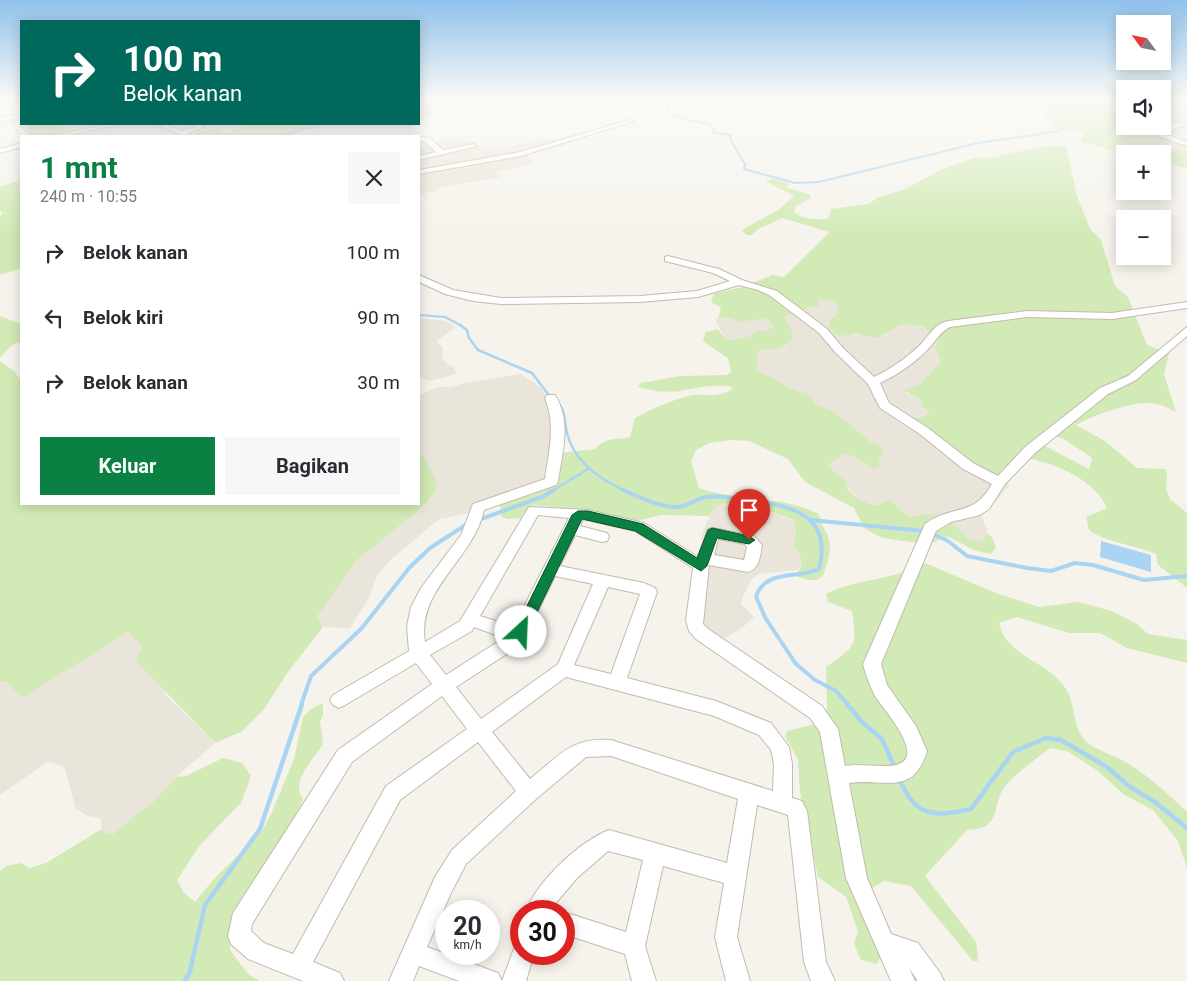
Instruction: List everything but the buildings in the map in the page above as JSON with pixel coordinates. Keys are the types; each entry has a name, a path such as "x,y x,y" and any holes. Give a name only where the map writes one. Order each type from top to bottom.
{"street":[{"path":"0,152 20,145"},
{"path":"433,145 462,166"},
{"path":"420,172 462,166 521,154 552,145"},
{"path":"420,158 473,146"},
{"path":"668,259 716,272 772,293 823,331 839,350 873,382 884,405 924,431 968,466 1000,482"},
{"path":"420,278 449,292 473,298 501,301 640,299 703,293 739,282"},
{"path":"873,382 890,375 924,346 938,328 948,324 1043,313 1112,316 1187,305"},
{"path":"838,776 860,773 899,774 911,769 918,751 910,730 882,692 873,675 872,664 928,532 937,522 975,513 984,507 1000,482 1030,450 1104,391 1132,378 1187,330"},
{"path":"530,792 418,653 415,624 417,612 477,521 478,507 550,482 560,424 558,412 552,398"},
{"path":"339,700 466,626 531,512 538,510 575,522 602,537"},
{"path":"332,981 256,952 239,936 241,921 345,756 443,686 516,639 575,522 588,515 639,527 703,563 695,626 702,634 816,712 823,720 828,729 857,878 884,943 903,981"},
{"path":"550,569 644,589 648,592 617,683"},
{"path":"298,968 393,793 564,669 603,580"},
{"path":"471,620 496,628"},
{"path":"564,669 716,709 765,729 780,747 783,764 782,803"},
{"path":"401,981 443,885 459,857 530,792 582,750 595,747 611,748 782,803 797,811 815,962 824,981"},
{"path":"738,981 726,937 734,876 749,792"},
{"path":"545,900 554,887 604,841 609,840 734,876"},
{"path":"644,981 634,946 655,854"},
{"path":"575,927 634,946"},
{"path":"884,943 910,951 932,981"},
{"path":"414,953 490,981"},
{"path":"514,981 519,965"}],"shaded area":[{"path":"430,145 477,145 498,148 515,145 564,145 529,154 528,158 534,161 531,164 495,172 501,177 439,187 437,191 420,194 420,147"},
{"path":"1166,145 1187,145 1187,152 1171,149 1171,145"},
{"path":"822,299 836,302 839,312 830,320 851,335 882,336 903,324 925,327 940,337 935,346 941,361 919,385 906,389 906,393 922,401 930,411 922,418 914,417 918,425 968,460 1010,485 982,516 988,534 982,542 971,541 950,523 924,515 908,516 890,500 876,506 858,499 828,466 838,456 848,454 856,456 867,466 878,461 880,447 872,443 832,410 817,405 807,393 796,391 757,370 757,353 760,350 786,346 792,331 783,317 786,314 810,309 820,304 818,301"},
{"path":"724,317 742,322 765,318 776,327 765,331 758,331 750,336 735,340 725,339 715,319"},
{"path":"420,318 446,321 455,327 437,341 443,348 442,357 445,362 455,369 456,374 430,381 420,378"},
{"path":"521,374 540,387 550,402 552,487 486,510 439,519 387,563 376,578 369,598 350,628 323,627 317,617 357,560 419,510 422,454 420,455 420,395 439,387 451,387"},
{"path":"723,504 770,512 795,521 796,536 793,545 799,552 802,564 797,570 759,574 752,579 741,604 754,617 743,627 722,640 689,617 703,531 713,508"},
{"path":"128,632 142,647 166,695 215,743 176,777 154,801 113,834 105,834 100,818 88,816 76,809 65,769 62,765 47,762 0,795 0,681 7,682 22,697"}],"green space":[{"path":"1092,145 1170,145 1116,145 1116,151"},
{"path":"1043,146 1069,146 1066,147 1077,196 1090,229 1101,240 1115,286 1128,297 1147,345 1169,353 1164,374 1176,412 1157,404 1138,404 1104,413 1076,425 1105,441 1137,468 1165,469 1167,472 1166,489 1170,499 1187,513 1187,588 1158,565 1156,554 1099,536 1088,528 1086,517 1107,508 1094,489 1074,475 1052,465 1029,458 1006,483 968,460 918,425 913,417 922,418 930,411 921,405 922,401 903,390 919,385 941,361 935,346 940,337 928,332 925,327 903,324 877,338 857,334 837,336 829,327 830,320 839,312 836,302 822,299 818,301 820,305 784,316 792,331 792,340 780,348 760,350 757,353 757,370 796,391 807,393 817,405 832,410 872,443 880,446 884,452 878,461 880,466 875,469 847,454 836,459 828,466 845,481 848,490 858,499 876,506 890,500 908,516 928,514 940,517 957,528 971,541 982,541 988,534 992,537 996,548 991,554 976,551 949,537 943,537 935,542 918,543 882,538 864,528 854,508 805,482 788,459 749,441 732,440 709,443 696,450 691,461 699,488 729,495 790,504 819,514 830,547 823,576 817,580 803,579 796,576 802,564 799,552 793,546 796,536 795,521 771,512 748,507 723,504 714,508 709,516 660,515 633,522 599,512 533,505 524,512 521,518 507,519 501,517 500,505 552,487 553,454 595,449 603,442 630,437 635,418 648,411 688,396 722,394 733,388 715,386 670,392 638,387 641,383 681,376 726,375 731,372 728,358 705,343 703,340 706,332 718,329 725,339 734,340 775,327 765,318 742,322 724,317 718,319 721,309 718,305 713,304 711,299 715,293 743,287 772,275 784,277 830,232 782,218 758,229 752,235 747,235 742,231 778,210 794,196 767,181 774,179 790,184 785,187 809,194 811,198 796,206 794,212 806,218 825,219 829,218 831,209 868,204 879,197 903,190 941,170 973,158 995,157","holes":["1047,435 1062,438 1091,457 1089,469 1045,446 1038,439"]},
{"path":"1171,149 1187,152 1187,168 1171,164"},
{"path":"20,180 20,268 0,275 0,216 3,214 0,210 0,187"},
{"path":"0,316 20,324 20,342 12,345 0,358"},
{"path":"0,361 14,371 20,380 20,505 420,505 420,455 422,454 436,480 435,492 419,510 357,560 317,617 323,627 288,672 264,709 241,732 215,743 136,661 142,647 128,632 22,698 7,682 0,681"},
{"path":"925,563 996,593 1039,607 1078,602 1112,611 1137,624 1148,634 1187,640 1187,663 1127,648 1100,633 1069,633 1017,617 999,623 1003,634 1018,651 1047,670 1064,686 1071,700 1079,732 1083,738 1094,747 1123,761 1143,774 1187,812 1187,868 1178,841 1153,810 1123,794 1098,771 1067,751 1050,748 1023,769 1002,790 992,820 987,825 967,830 925,876 976,942 978,961 973,961 911,886 884,881 870,889 881,956 877,964 861,960 854,944 858,931 846,897 818,877 800,792 798,760 785,736 787,731 815,724 827,710 826,667 849,649 854,639 852,611 828,602 826,594 851,585 902,573"},
{"path":"323,703 323,715 320,721 323,744 301,778 299,785 303,798 301,804 231,934 230,950 248,974 260,981 0,981 0,871 6,866 21,863 30,868 46,863 102,829 105,834 113,834 154,801 176,777 186,776 223,758 242,763 251,776 241,803 200,845 177,880 184,893 195,902 213,880 262,831 294,759 303,717 311,709"}],"water":[{"path":"1101,541 1151,555 1151,572 1100,557"}],"waterway":[{"path":"733,145 745,164 744,169 795,183 819,182 971,145"},
{"path":"420,315 445,317 462,326"},
{"path":"460,325 467,330 469,338 478,350 532,373 551,398"},
{"path":"557,401 563,413 571,443 576,453 589,468"},
{"path":"552,491 589,468"},
{"path":"589,468 626,491"},
{"path":"478,520 542,497 554,490"},
{"path":"623,490 655,503 674,507 683,506 711,496 727,497 779,505 805,516 814,525 820,536 822,551 819,569 774,578 760,588 756,597 766,619 796,664 815,680 836,691 848,705"},
{"path":"811,520 924,531"},
{"path":"301,705 311,676 361,629 410,567 430,548 467,524"},
{"path":"933,534 948,541 967,556 1027,568 1051,571 1075,563 1093,565 1144,580 1187,576"},
{"path":"185,981 190,971 205,905 260,829 302,704"},
{"path":"847,704 862,722 882,739 895,768"},
{"path":"899,778 912,801 927,811 946,813 971,809 1013,752 1046,738 1061,740 1107,767 1130,787 1155,802 1187,828"}],"route":[{"path":"521,632 550,569 578,515 588,515 639,527 701,566 705,559 712,533 716,532 749,540"}]}
